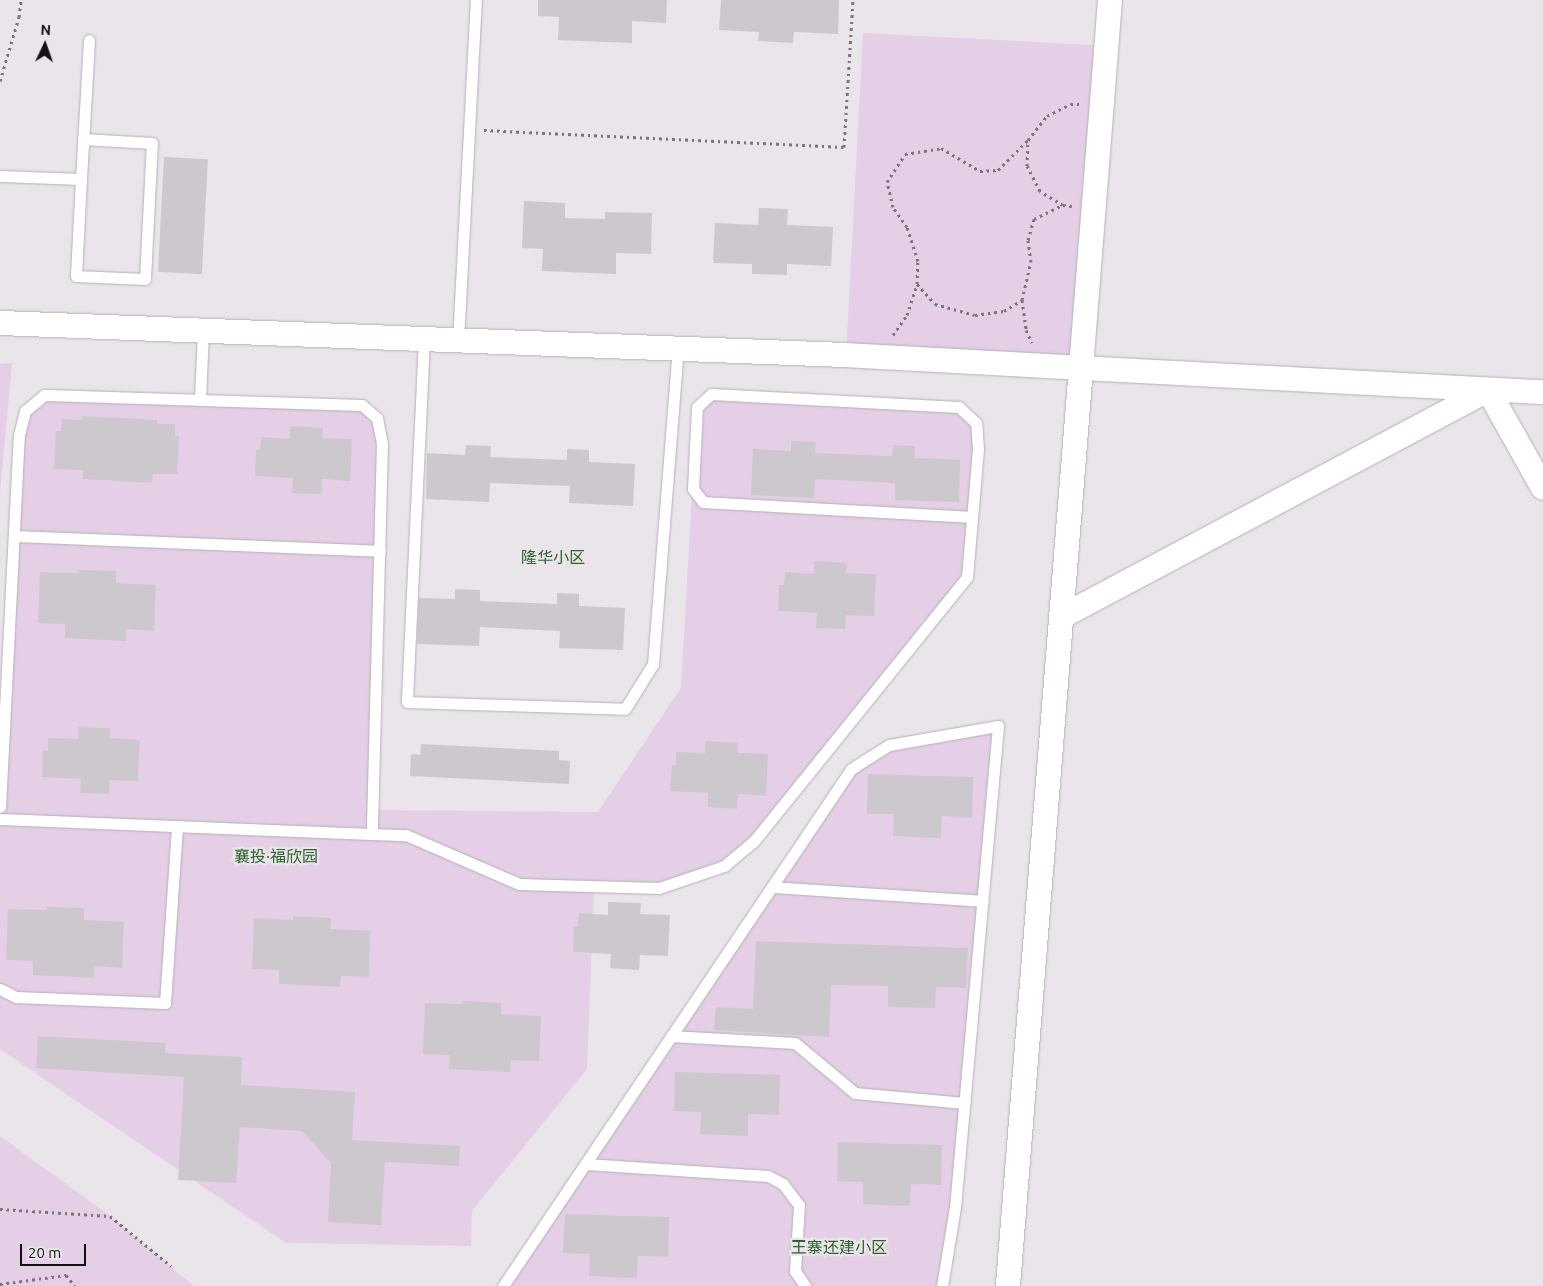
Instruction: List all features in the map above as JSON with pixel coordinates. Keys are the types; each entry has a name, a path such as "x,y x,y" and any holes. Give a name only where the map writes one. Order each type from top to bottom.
{"street":[{"path":"1008,1286 1110,0"},
{"path":"0,323 874,357 1543,392"},
{"path":"1488,390 1543,488"},
{"path":"1061,617 1488,390"}],"lane":[{"path":"458,341 476,0"},
{"path":"83,139 152,143 145,279 76,276 83,139 89,40"},
{"path":"0,176 81,179"},
{"path":"200,400 203,331"},
{"path":"424,339 406,702 624,709 653,664 678,349"},
{"path":"0,818 406,835 519,884 659,888 724,866 754,841 967,577 978,449 976,423 959,407 711,394 698,407 694,489 703,502 972,517"},
{"path":"0,806 19,435 25,411 44,395 362,405 377,418 382,443 372,834"},
{"path":"14,536 380,551"},
{"path":"503,1286 851,769 889,745 998,726 955,1207 942,1286"},
{"path":"0,989 16,997 165,1003 177,826"},
{"path":"772,887 983,901"},
{"path":"671,1036 795,1043 855,1092 965,1104"},
{"path":"586,1164 768,1176 783,1184 799,1205 795,1271 805,1286"}],"path":[{"path":"0,81 19,17 21,0"},
{"path":"469,129 844,147 853,0"},
{"path":"874,357 882,351 907,315 917,284 918,261 907,228 893,207 887,182 905,154 941,148 980,170 998,170 1028,140 1047,116 1071,104 1102,103"},
{"path":"1028,140 1027,166 1040,191 1063,205 1094,209"},
{"path":"1050,366 1038,357 1026,330 1022,300 1031,262 1028,240 1034,219 1063,205"},
{"path":"917,284 935,304 975,315 1004,311 1022,300"},
{"path":"0,1209 110,1216 171,1266"},
{"path":"0,1284 66,1275 75,1286"}],"shaded area":[{"path":"863,33 1107,46 1090,368 846,356"},
{"path":"12,363 0,493 0,364"},
{"path":"711,394 959,407 976,423 967,577 754,841 724,866 659,888 594,887 587,1069 472,1211 471,1246 286,1243 0,1049 0,807 25,411 44,395 362,405 377,418 373,810 598,812 681,688 697,407"},
{"path":"998,726 942,1286 503,1286 851,769 889,745"},
{"path":"0,1136 110,1216 194,1286 0,1286"}],"building":[{"path":"538,0 667,0 666,23 632,21 632,43 558,40 559,17 538,16"},
{"path":"721,0 839,0 838,34 794,32 793,43 758,41 759,32 719,30"},
{"path":"164,157 208,159 202,274 158,272"},
{"path":"524,201 565,203 565,218 605,219 605,212 652,213 651,254 616,253 616,274 542,271 543,249 522,248"},
{"path":"759,208 788,209 787,225 833,227 831,266 787,264 787,275 752,274 752,264 713,263 715,223 758,225"},
{"path":"82,416 157,420 157,424 175,424 175,436 179,436 177,474 153,474 152,483 83,479 83,470 54,469 56,431 61,431 62,419 82,420"},
{"path":"290,426 323,428 322,438 352,439 350,481 322,479 322,494 292,493 293,478 255,476 256,450 260,450 261,437 290,439"},
{"path":"791,441 816,442 815,453 892,456 893,445 915,446 914,458 960,460 959,502 895,500 895,483 815,479 814,498 751,495 753,449 791,451"},
{"path":"466,445 491,446 490,457 567,460 567,449 589,450 589,462 635,464 633,506 569,503 570,486 490,483 489,502 426,499 427,453 465,455"},
{"path":"814,561 847,563 846,573 876,574 874,616 846,615 845,629 816,628 817,613 778,611 779,585 784,585 785,572 814,574"},
{"path":"78,570 116,571 116,583 156,585 154,631 126,629 126,641 65,638 65,624 38,623 40,572 78,573"},
{"path":"455,589 480,590 480,601 557,604 557,593 579,594 579,606 625,608 623,650 559,648 560,631 480,627 479,646 417,644 419,598 455,599"},
{"path":"78,727 110,728 110,738 140,740 138,781 110,780 109,794 80,793 81,779 42,777 43,750 48,751 48,738 78,739"},
{"path":"706,741 738,743 738,753 768,754 766,796 738,794 737,809 708,807 708,793 670,791 672,765 676,765 676,752 705,753"},
{"path":"421,744 559,751 559,760 570,761 569,784 410,776 411,754 420,755"},
{"path":"868,774 973,777 972,818 942,816 941,838 893,836 894,814 867,814"},
{"path":"608,902 641,903 640,914 670,915 668,956 640,955 639,970 610,968 611,954 573,952 574,926 578,926 579,913 608,915"},
{"path":"47,907 84,908 84,920 124,922 122,968 95,966 94,978 33,975 33,961 6,960 8,909 47,910"},
{"path":"293,916 331,918 330,929 370,931 369,977 341,976 340,987 279,984 279,970 252,969 254,918 293,920"},
{"path":"756,941 968,948 966,988 936,987 935,1008 888,1007 888,986 831,985 829,1037 714,1030 716,1007 753,1009"},
{"path":"463,1001 501,1003 501,1014 541,1016 539,1061 511,1060 510,1072 449,1069 450,1055 423,1054 425,1003 463,1004"},
{"path":"38,1036 166,1043 165,1053 242,1057 241,1085 355,1092 352,1140 460,1146 459,1166 385,1162 381,1225 328,1222 331,1163 302,1131 240,1127 236,1183 178,1180 184,1077 36,1068"},
{"path":"675,1072 780,1075 779,1115 748,1114 748,1136 700,1134 701,1112 674,1111"},
{"path":"838,1142 942,1145 941,1185 911,1184 910,1206 863,1204 863,1182 837,1181"},
{"path":"565,1214 669,1217 668,1257 638,1256 637,1278 589,1276 590,1254 563,1253"}],"district":[{"name":"隆华小区","path":"553,557"},
{"name":"襄投·福欣园","path":"276,856"},
{"name":"王寨还建小区","path":"839,1247"}]}
